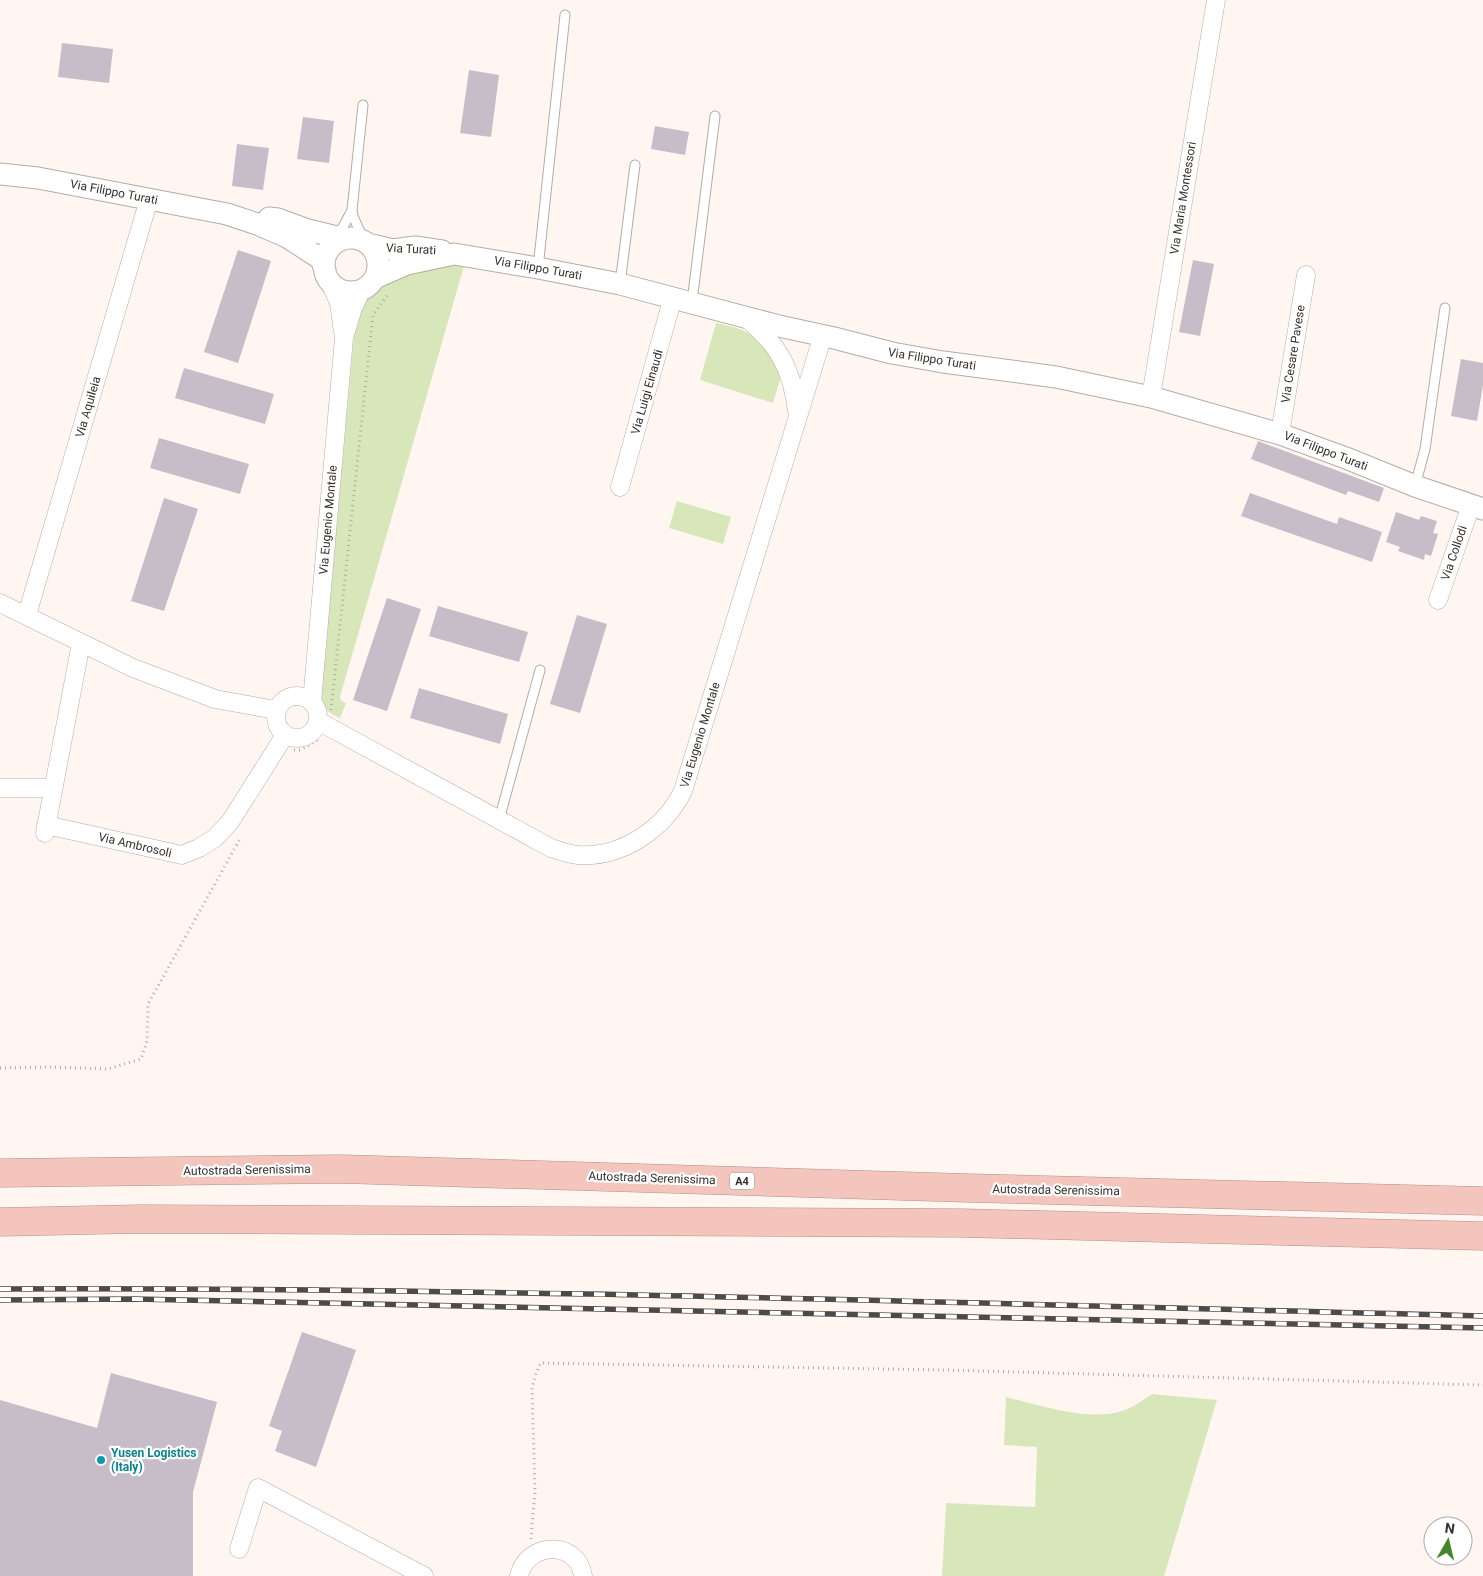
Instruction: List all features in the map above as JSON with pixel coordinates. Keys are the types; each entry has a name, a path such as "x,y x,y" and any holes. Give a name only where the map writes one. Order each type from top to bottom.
{"highway":[{"name":"Autostrada Serenissima","path":"0,1173 342,1169 1483,1201"},
{"path":"0,1222 141,1219 961,1223 1483,1236"}],"street":[{"name":"Via Maria Montessori","path":"1150,397 1216,0"},
{"name":"Via Filippo Turati","path":"0,174 38,178 227,214 257,224 286,237 322,258 327,275 334,286 348,292 376,286 407,264 454,254 538,268 683,299 779,326 892,353 1056,377 1150,397 1280,434 1415,486 1477,507"},
{"name":"Via Aquileia","path":"27,615 149,199"},
{"name":"Via Filippo Turati","path":"227,214 278,219 308,230 353,240"},
{"path":"353,240 374,251 378,260 378,269 376,286 353,308 344,338 339,303 327,275 325,262 327,254 332,247 353,240"},
{"name":"Via Turati","path":"353,240 393,250 415,247 454,254"},
{"name":"Via Cesare Pavese","path":"1280,434 1306,275"},
{"name":"Via Luigi Einaudi","path":"620,487 683,299"},
{"name":"Via Eugenio Montale","path":"742,316 760,331 782,356 793,385 798,416"},
{"name":"Via Eugenio Montale","path":"323,724 498,820 552,848 567,853 592,855 609,852 637,840 662,822 673,810 683,791 823,335"},
{"name":"Via Eugenio Montale","path":"312,702 344,338"},
{"name":"Via Collodi","path":"1438,600 1477,507"},
{"path":"0,603 133,668 215,699 276,710"},
{"name":"Via Ambrosoli","path":"81,643 46,829 182,855 199,848 215,838 230,822 287,743"},
{"path":"292,696 306,697 312,702 323,724 306,737 292,738 287,743 276,724 276,710 285,699 292,696"},
{"path":"0,788 53,788"},
{"path":"240,1549 258,1488 424,1576"},
{"path":"520,1576 523,1565 530,1557 538,1551 549,1549 560,1550 570,1555 578,1563 583,1576"}],"lane":[{"path":"538,268 566,15"},
{"path":"353,240 352,210 363,105"},
{"path":"683,299 716,116"},
{"path":"620,284 635,165"},
{"path":"352,210 343,227 353,240"},
{"path":"1415,486 1425,449 1445,308"},
{"path":"498,820 540,670"}],"path":[{"path":"287,743 300,750 319,740 323,724 376,286"},
{"path":"0,1068 108,1069 141,1059 147,1041 148,1004 242,835"},
{"path":"530,1557 534,1492 532,1388 536,1373 542,1363 945,1370 1483,1385"}],"green space":[{"path":"452,264 464,266 340,697 346,703 340,718 328,711 321,698 355,325 363,302 371,293 399,273"},
{"path":"716,323 750,334 757,339 769,354 781,376 773,403 700,380"},
{"path":"677,501 731,517 723,544 669,528"},
{"path":"1152,1394 1217,1400 1164,1576 942,1576 946,1503 1035,1507 1037,1447 1004,1445 1006,1397 1050,1408 1097,1415 1112,1414 1125,1410"}],"building":[{"path":"62,43 113,49 109,83 58,77"},
{"path":"469,70 499,75 491,137 460,133"},
{"path":"303,117 334,121 329,163 297,159"},
{"path":"655,126 689,132 685,155 651,149"},
{"path":"237,144 269,148 263,190 232,186"},
{"path":"238,250 271,261 238,363 204,352"},
{"path":"1193,260 1214,264 1200,336 1179,332"},
{"path":"1461,359 1483,363 1483,385 1477,421 1451,416"},
{"path":"184,368 274,394 265,424 175,398"},
{"path":"159,438 249,464 240,494 150,468"},
{"path":"1258,441 1384,488 1379,502 1348,491 1346,495 1251,459"},
{"path":"1250,493 1337,524 1339,517 1382,532 1372,562 1241,516"},
{"path":"164,498 198,509 164,611 131,601"},
{"path":"1396,512 1419,520 1421,516 1437,521 1433,533 1438,534 1431,556 1425,554 1424,560 1398,551 1400,547 1386,542"},
{"path":"387,598 421,609 387,711 353,700"},
{"path":"438,606 528,632 519,662 429,636"},
{"path":"577,615 607,624 580,713 550,704"},
{"path":"419,688 508,714 500,744 410,718"},
{"path":"302,1332 356,1350 316,1467 275,1451 282,1431 269,1426"},
{"name":"Yusen Logistics (Italy)","path":"111,1373 217,1402 193,1492 193,1576 0,1576 0,1400 97,1428"}],"railway":[{"path":"0,1289 185,1289 556,1294 1483,1316"},
{"path":"0,1300 134,1299 1483,1328"}],"place":[{"name":"Yusen Logistics (Italy)","path":"101,1460"}]}
